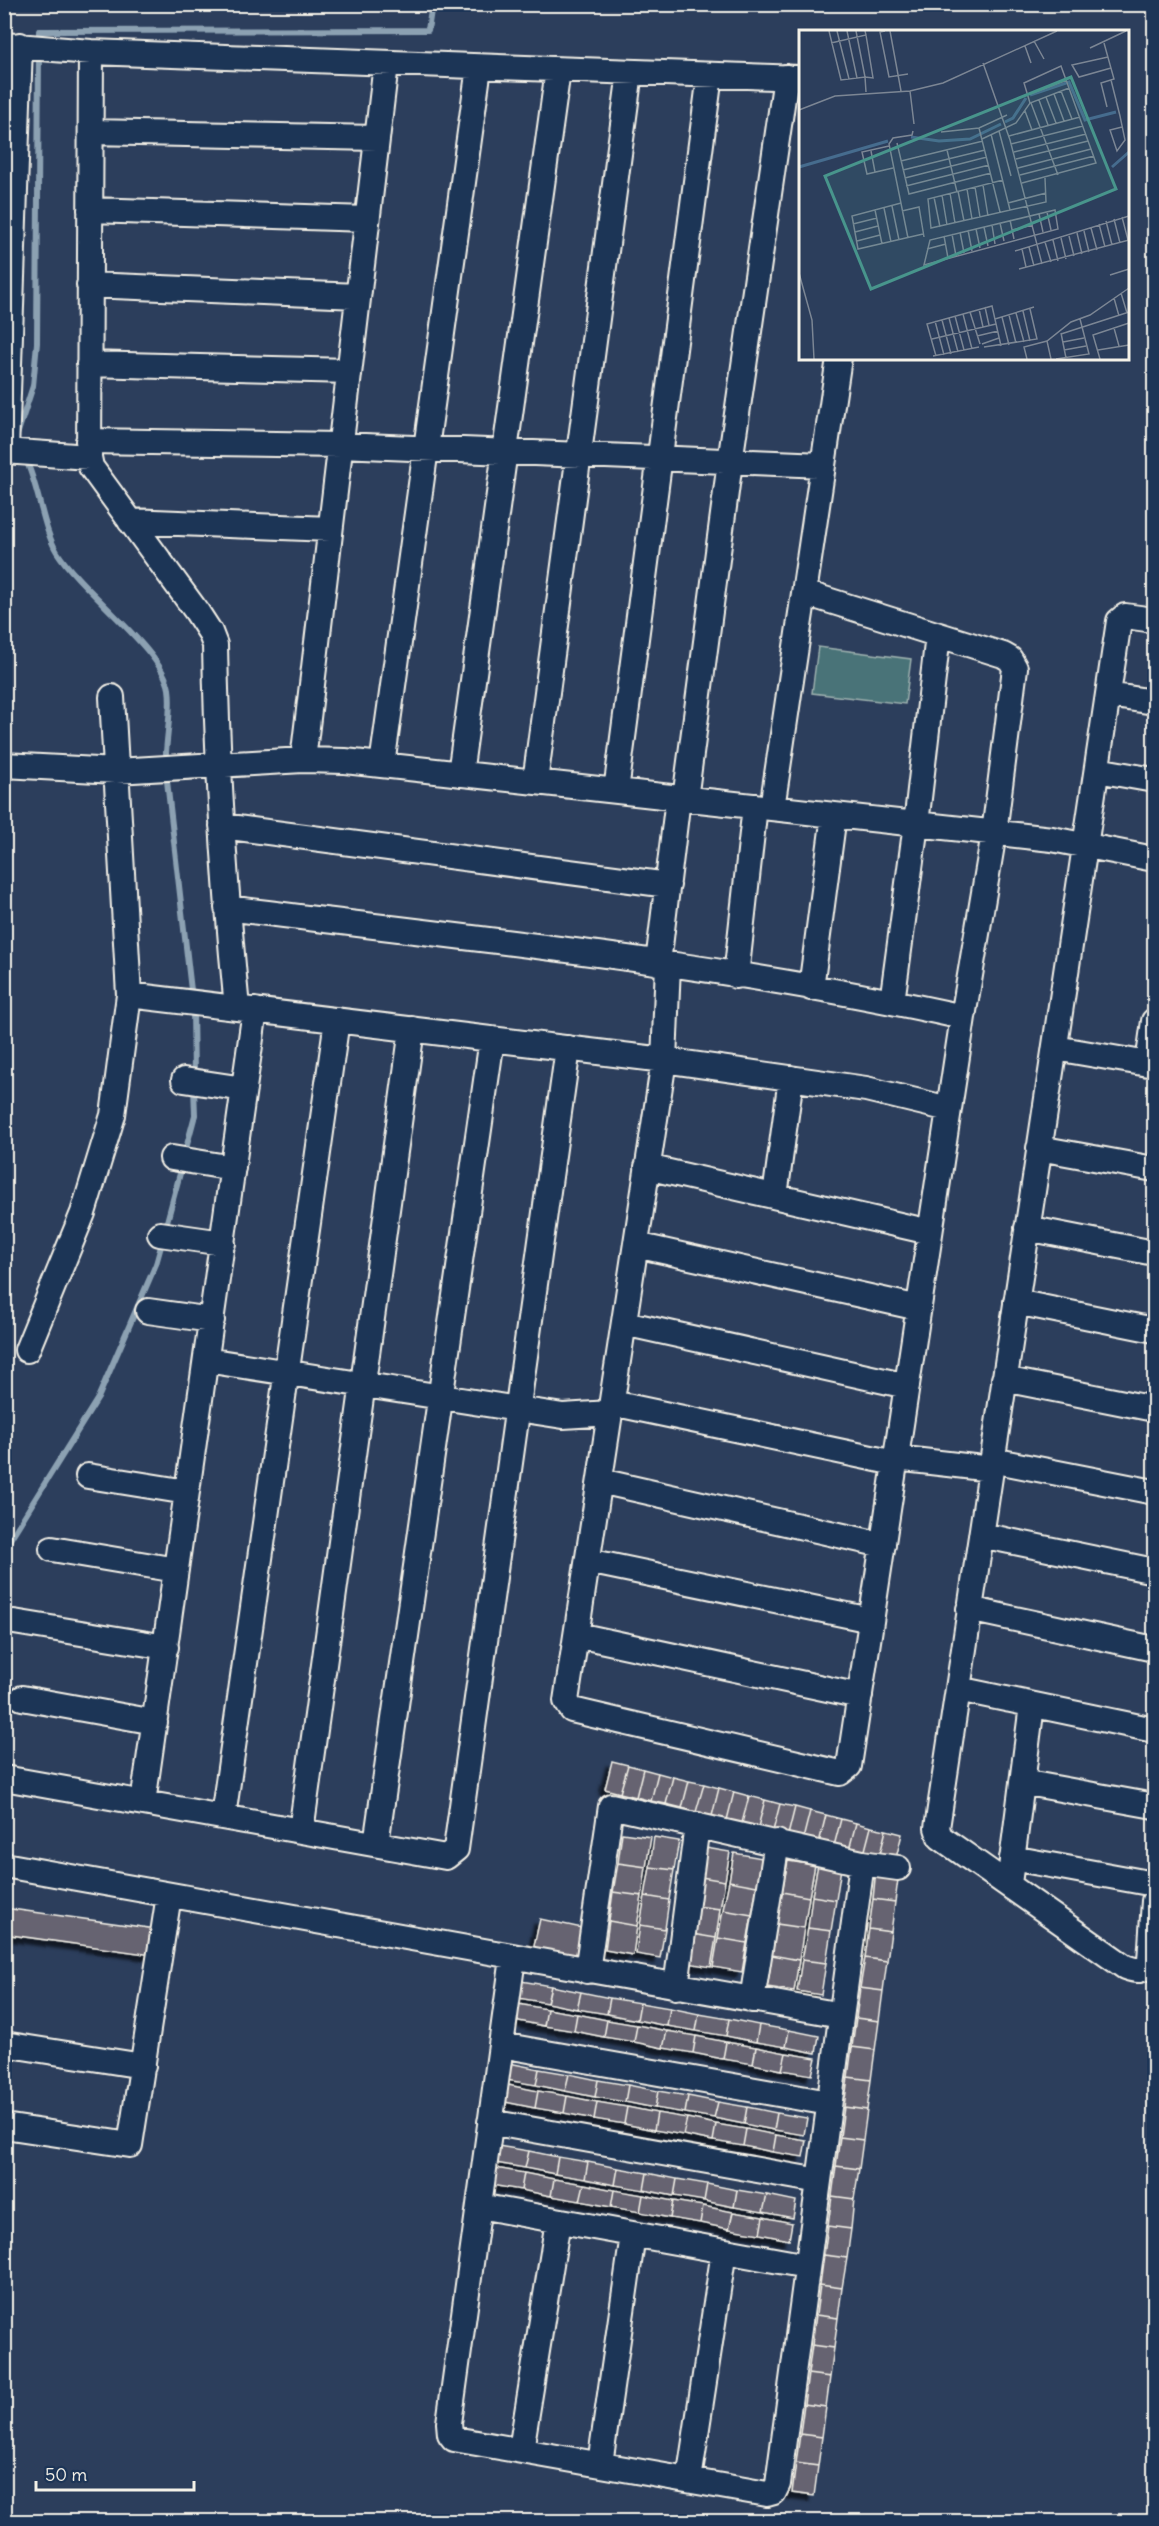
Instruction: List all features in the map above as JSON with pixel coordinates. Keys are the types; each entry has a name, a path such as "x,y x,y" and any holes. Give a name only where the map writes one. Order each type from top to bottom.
{"street":[{"path":"805,593 1004,656 1014,663 1015,674 994,833 963,1017 849,1766 840,1773 572,1710 566,1701 664,1060 663,964 668,885 730,462 794,77 91,52 12,45 5,451 340,445 730,462 823,465"},
{"path":"91,52 88,449 92,467 197,612 215,645 217,765 227,908 246,1009 244,1089 143,1803"},
{"path":"303,760 386,64"},
{"path":"382,765 479,67"},
{"path":"460,774 558,70"},
{"path":"536,782 630,72"},
{"path":"616,791 710,75"},
{"path":"91,132 377,138"},
{"path":"90,210 367,219"},
{"path":"89,285 358,296"},
{"path":"736,976 764,807 805,593 839,360"},
{"path":"89,364 349,371"},
{"path":"130,521 330,529"},
{"path":"1155,620 1125,616 1119,621 936,1828 940,1837 1125,1967 1133,1970 1141,1971 1150,1961 1155,1901"},
{"path":"892,1002 938,635"},
{"path":"1108,695 1155,702"},
{"path":"27,1350 83,1213 113,1115 129,995 112,697"},
{"path":"4,765 116,771 303,760 382,765 994,833 1155,859"},
{"path":"1097,770 1155,780"},
{"path":"811,988 834,815"},
{"path":"222,826 668,885"},
{"path":"227,908 663,964 892,1002 963,1017"},
{"path":"129,995 664,1060 866,1089 949,1109"},
{"path":"224,1817 337,1020"},
{"path":"1054,1047 1151,1065 1155,1021"},
{"path":"301,1831 412,1029"},
{"path":"376,1844 492,1039"},
{"path":"4,1778 446,1857 456,1850 568,1048"},
{"path":"775,1196 790,1078"},
{"path":"184,1080 244,1089"},
{"path":"1039,1148 1155,1169"},
{"path":"172,1158 233,1168"},
{"path":"647,1167 930,1232"},
{"path":"1027,1228 1155,1253"},
{"path":"160,1234 223,1243"},
{"path":"636,1245 919,1308"},
{"path":"1016,1302 1155,1330"},
{"path":"148,1311 212,1320"},
{"path":"624,1323 907,1386"},
{"path":"206,1360 562,1416 611,1408 896,1460 991,1465 1155,1492"},
{"path":"1004,1379 1155,1409"},
{"path":"88,1476 187,1492"},
{"path":"600,1481 883,1545"},
{"path":"981,1535 1155,1571"},
{"path":"52,1549 176,1570"},
{"path":"588,1561 871,1620"},
{"path":"969,1610 1155,1649"},
{"path":"14,1622 165,1647"},
{"path":"576,1635 860,1696"},
{"path":"957,1689 1155,1730"},
{"path":"22,1698 155,1722"},
{"path":"1009,1884 1032,1705"},
{"path":"1022,1782 1155,1806"},
{"path":"587,1971 611,1806 862,1863 898,1868"},
{"path":"676,1987 697,1825"},
{"path":"752,2000 777,1842"},
{"path":"1012,1858 1155,1884"},
{"path":"513,1958 449,2423 450,2434 454,2439 767,2494 774,2492 778,2484 862,1863"},
{"path":"4,1865 841,2016"},
{"path":"4,2126 130,2145 169,1895"},
{"path":"4,2044 143,2066"},
{"path":"501,2045 829,2103"},
{"path":"490,2122 819,2181"},
{"path":"479,2206 807,2266"},
{"path":"521,2450 558,2221"},
{"path":"600,2464 633,2235"},
{"path":"689,2480 724,2251"}],"green space":[{"path":"818,647 911,659 905,704 812,693"}],"building":[{"path":"612,1761 628,1765 620,1793 605,1789"},
{"path":"628,1765 643,1769 636,1797 620,1793"},
{"path":"643,1769 658,1773 651,1801 636,1797"},
{"path":"658,1773 673,1777 666,1804 651,1801"},
{"path":"673,1777 689,1781 682,1808 666,1804"},
{"path":"689,1781 704,1784 696,1812 682,1808"},
{"path":"704,1784 719,1788 712,1816 696,1812"},
{"path":"719,1788 734,1792 727,1820 712,1816"},
{"path":"734,1792 749,1796 742,1823 727,1820"},
{"path":"749,1796 765,1800 758,1827 742,1823"},
{"path":"765,1800 780,1804 773,1831 758,1827"},
{"path":"780,1804 795,1807 788,1835 773,1831"},
{"path":"795,1807 810,1811 803,1839 788,1835"},
{"path":"810,1811 826,1815 819,1843 803,1839"},
{"path":"826,1815 841,1819 834,1846 819,1843"},
{"path":"841,1819 856,1823 849,1850 834,1846"},
{"path":"856,1823 871,1827 864,1854 849,1850"},
{"path":"871,1827 886,1830 879,1858 864,1854"},
{"path":"886,1830 902,1834 895,1862 879,1858"},
{"path":"622,1833 651,1837 646,1867 618,1863"},
{"path":"654,1837 679,1841 674,1870 650,1867"},
{"path":"706,1848 730,1852 725,1881 701,1877"},
{"path":"734,1853 762,1858 757,1886 729,1881"},
{"path":"788,1861 815,1865 809,1897 782,1892"},
{"path":"618,1863 646,1867 642,1896 613,1892"},
{"path":"818,1864 841,1868 836,1900 812,1896"},
{"path":"650,1867 674,1870 669,1900 645,1896"},
{"path":"876,1869 899,1872 895,1902 873,1899"},
{"path":"701,1877 725,1881 720,1909 697,1906"},
{"path":"729,1881 757,1886 752,1915 723,1910"},
{"path":"613,1892 642,1896 637,1926 609,1921"},
{"path":"782,1892 809,1897 804,1928 777,1924"},
{"path":"645,1896 669,1900 665,1929 640,1925"},
{"path":"812,1896 836,1900 831,1931 808,1928"},
{"path":"873,1899 895,1902 891,1932 869,1929"},
{"path":"697,1906 720,1909 716,1938 692,1934"},
{"path":"4,1908 156,1929 152,1955 4,1934"},
{"path":"723,1910 752,1915 747,1943 718,1938"},
{"path":"540,1919 582,1928 575,1959 533,1950"},
{"path":"609,1921 637,1926 633,1955 605,1950"},
{"path":"777,1924 804,1928 799,1960 772,1955"},
{"path":"640,1925 665,1929 660,1958 636,1954"},
{"path":"808,1928 831,1931 826,1963 802,1960"},
{"path":"869,1929 891,1932 887,1961 865,1958"},
{"path":"692,1934 716,1938 711,1967 688,1963"},
{"path":"718,1938 747,1943 742,1972 713,1967"},
{"path":"772,1955 799,1960 794,1991 767,1987"},
{"path":"865,1958 887,1961 883,1991 860,1988"},
{"path":"802,1960 826,1963 821,1995 797,1991"},
{"path":"521,1981 551,1986 547,2003 518,1998"},
{"path":"551,1986 581,1992 577,2009 547,2003"},
{"path":"860,1988 883,1991 879,2021 856,2018"},
{"path":"581,1992 610,1998 607,2014 577,2009"},
{"path":"610,1998 640,2003 637,2020 607,2014"},
{"path":"640,2003 670,2008 667,2026 637,2020"},
{"path":"518,2004 547,2009 544,2026 514,2020"},
{"path":"670,2008 699,2014 696,2031 667,2026"},
{"path":"547,2009 577,2014 574,2031 544,2026"},
{"path":"577,2014 607,2020 604,2037 574,2031"},
{"path":"699,2014 729,2019 726,2036 696,2031"},
{"path":"856,2018 879,2021 875,2050 852,2047"},
{"path":"729,2019 759,2025 756,2042 726,2036"},
{"path":"607,2020 637,2025 634,2042 604,2037"},
{"path":"637,2025 667,2031 663,2048 634,2042"},
{"path":"759,2025 789,2030 786,2047 756,2042"},
{"path":"789,2030 819,2036 816,2053 786,2047"},
{"path":"667,2031 696,2036 693,2053 663,2048"},
{"path":"696,2036 726,2042 723,2059 693,2053"},
{"path":"726,2042 756,2047 753,2064 723,2059"},
{"path":"756,2047 786,2053 782,2070 753,2064"},
{"path":"852,2047 875,2050 871,2080 848,2077"},
{"path":"786,2053 816,2058 812,2075 782,2070"},
{"path":"509,2063 539,2069 536,2085 506,2080"},
{"path":"539,2069 569,2074 565,2091 536,2085"},
{"path":"569,2074 598,2080 595,2097 565,2091"},
{"path":"848,2077 871,2080 867,2110 844,2107"},
{"path":"598,2080 628,2085 625,2102 595,2097"},
{"path":"508,2085 538,2091 535,2108 505,2102"},
{"path":"628,2085 658,2091 655,2108 625,2102"},
{"path":"538,2091 567,2096 564,2113 535,2108"},
{"path":"658,2091 688,2096 685,2113 655,2108"},
{"path":"567,2096 597,2102 594,2119 564,2113"},
{"path":"688,2096 718,2102 714,2118 685,2113"},
{"path":"597,2102 627,2107 624,2124 594,2119"},
{"path":"718,2102 747,2107 744,2124 714,2118"},
{"path":"627,2107 657,2113 654,2130 624,2124"},
{"path":"747,2107 777,2113 774,2130 744,2124"},
{"path":"844,2107 867,2110 863,2140 840,2137"},
{"path":"657,2113 687,2118 683,2135 654,2130"},
{"path":"777,2113 807,2118 804,2135 774,2130"},
{"path":"687,2118 716,2124 713,2141 683,2135"},
{"path":"716,2124 746,2129 743,2146 713,2141"},
{"path":"746,2129 776,2135 773,2152 743,2146"},
{"path":"776,2135 806,2140 803,2157 773,2152"},
{"path":"840,2137 863,2140 859,2169 836,2166"},
{"path":"498,2146 529,2151 525,2168 495,2163"},
{"path":"529,2151 558,2157 555,2174 525,2168"},
{"path":"558,2157 588,2162 585,2179 555,2174"},
{"path":"588,2162 618,2168 615,2185 585,2179"},
{"path":"836,2166 859,2169 854,2199 832,2196"},
{"path":"495,2168 524,2173 521,2190 491,2185"},
{"path":"618,2168 647,2173 644,2190 615,2185"},
{"path":"524,2173 554,2179 551,2196 521,2190"},
{"path":"647,2173 677,2179 674,2196 644,2190"},
{"path":"554,2179 584,2184 580,2201 551,2196"},
{"path":"677,2179 707,2184 704,2201 674,2196"},
{"path":"584,2184 614,2190 611,2207 580,2201"},
{"path":"707,2184 737,2190 734,2207 704,2201"},
{"path":"614,2190 643,2195 640,2212 611,2207"},
{"path":"737,2190 767,2195 763,2212 734,2207"},
{"path":"643,2195 673,2201 670,2218 640,2212"},
{"path":"767,2195 796,2201 793,2218 763,2212"},
{"path":"832,2196 854,2199 851,2229 828,2226"},
{"path":"673,2201 703,2206 700,2223 670,2218"},
{"path":"703,2206 733,2212 729,2229 700,2223"},
{"path":"733,2212 763,2217 760,2234 729,2229"},
{"path":"763,2217 792,2223 789,2240 760,2234"},
{"path":"828,2226 851,2229 847,2258 824,2255"},
{"path":"824,2255 847,2258 842,2288 820,2285"},
{"path":"820,2285 842,2288 838,2318 816,2315"},
{"path":"816,2315 838,2318 834,2348 812,2345"},
{"path":"812,2345 834,2348 830,2377 808,2374"},
{"path":"808,2374 830,2377 826,2407 804,2404"},
{"path":"804,2404 826,2407 822,2437 800,2434"},
{"path":"800,2434 822,2437 818,2466 796,2463"},
{"path":"796,2463 818,2466 814,2496 792,2493"}],"waterway":[{"path":"39,41 39,31 428,30 432,4"},
{"path":"17,435 33,386 37,343 39,52"},
{"path":"25,458 57,552 84,585 152,656 163,673 170,696 166,753"},
{"path":"167,781 192,999"},
{"path":"193,1009 194,1076"},
{"path":"184,1156 195,1115 194,1087"},
{"path":"165,1229 182,1166"},
{"path":"4,1549 98,1398 156,1264 163,1239"}]}
